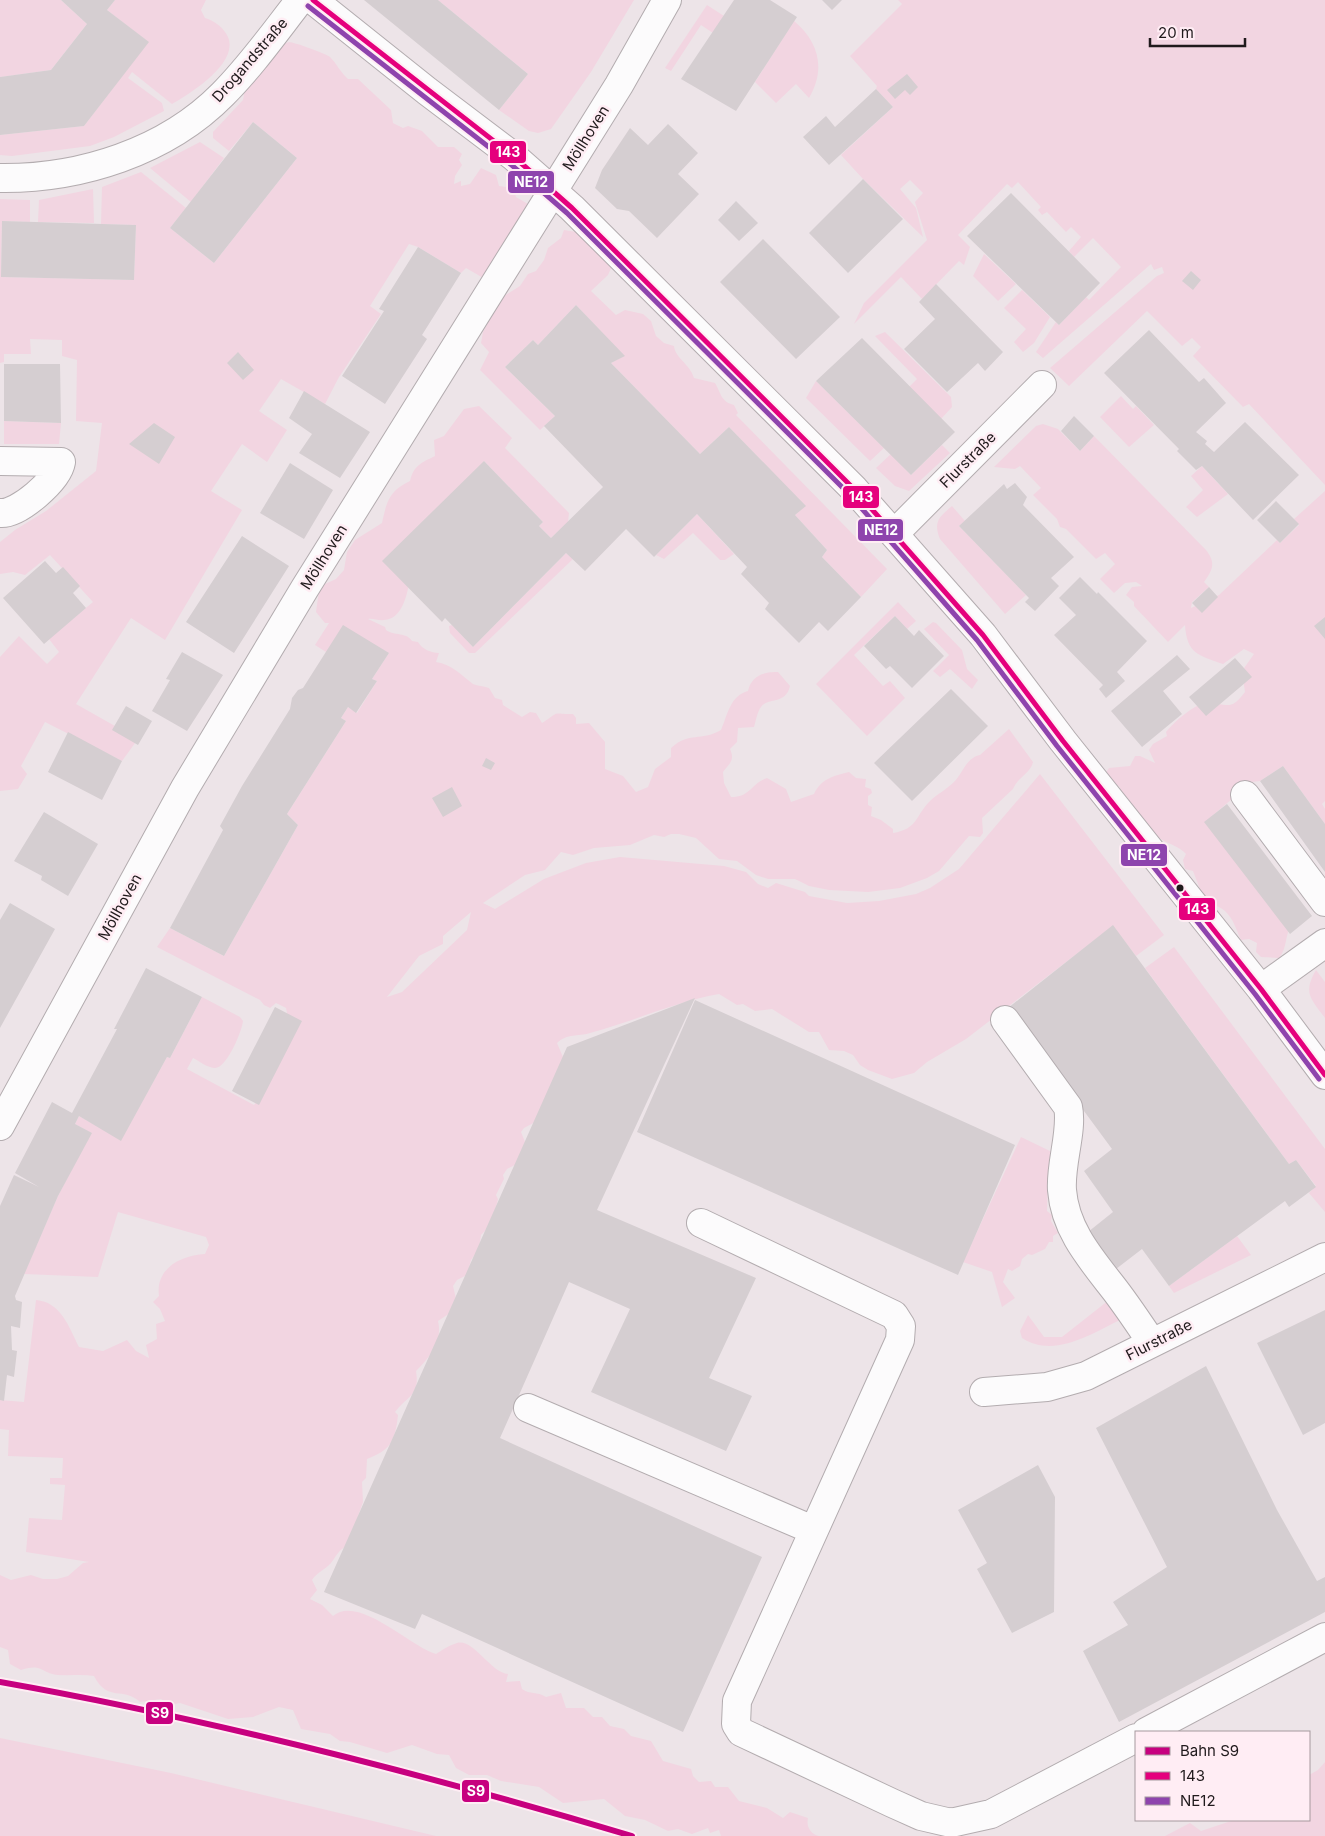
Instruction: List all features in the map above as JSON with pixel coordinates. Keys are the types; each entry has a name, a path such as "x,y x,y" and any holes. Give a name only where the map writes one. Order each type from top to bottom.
{"street":[{"name":"Drogandstraße","path":"0,178 64,174 86,169 113,161 163,139 203,112 222,95 300,0"},
{"path":"313,0 427,91 513,156 553,191 604,238 837,473 894,534 983,635 1063,741 1262,989 1325,1075"},
{"name":"Möllhoven","path":"0,1126 185,788 305,588 619,85 667,0"},
{"name":"Flurstraße","path":"894,534 1042,386"},
{"path":"0,462 69,462 40,492 13,510 0,513"},
{"path":"1245,795 1325,902"},
{"path":"1262,989 1325,943"},
{"path":"1005,1020 1068,1107 1070,1114 1063,1153 1061,1187 1067,1220 1082,1246 1152,1343"},
{"path":"701,1224 894,1315 901,1326 900,1340 738,1700 736,1724 742,1732 892,1803 922,1816 951,1823 991,1814 1135,1739"},
{"name":"Flurstraße","path":"984,1392 1047,1387 1086,1376 1325,1257"},
{"path":"528,1408 813,1530"},
{"path":"1148,1731 1325,1636"}],"shaded area":[{"path":"0,0 61,0 87,24 51,70 0,77"},
{"path":"115,0 206,0 201,10 205,18 219,25 228,37 230,47 227,57 220,67 201,85 172,104 132,72 128,78 162,103 164,111 114,137 90,146 12,156 0,155 0,135 84,126 148,42 107,10"},
{"path":"438,0 634,0 591,72 551,129 538,133 529,131 499,110 528,74"},
{"path":"898,0 1325,0 1325,485 1249,404 1243,407 1193,356 1201,347 1192,338 1182,346 1147,311 1069,386 1050,368 1157,276 1164,273 1162,267 1154,270 1151,264 1043,358 1036,352 1056,322 1059,325 1086,297 1089,300 1121,267 1093,238 1074,257 1069,251 1081,237 1071,227 1066,232 1047,212 1042,215 1038,210 1041,207 1018,182 1012,188 1007,184 958,235 970,247 964,265 959,261 922,299 901,277 854,324 864,303 927,240 915,202 923,193 910,180 900,189 916,208 923,237 841,155 893,107 850,56 902,4"},
{"path":"707,5 724,16 713,33 701,25 671,71 665,68"},
{"path":"794,21 803,29 814,47 818,66 817,77 809,98 796,84 776,103 755,82"},
{"path":"289,42 310,48 330,57 348,79 358,79 391,110 393,123 403,128 408,126 422,131 438,147 454,147 462,154 459,160 462,165 455,176 454,184 461,181 461,186 470,184 481,168 496,175 499,186 513,188 516,197 533,207 485,279 466,268 461,273 418,247 409,244 370,306 381,314 339,377 325,404 281,379 259,411 287,430 267,462 242,444 211,491 242,510 165,640 131,618 76,704 138,739 122,761 45,722 21,766 27,774 18,789 0,791 0,657 19,636 47,664 59,652 49,639 93,602 50,555 25,575 13,572 0,574 0,542 15,530 46,511 96,471 102,423 76,421 77,360 62,356 62,340 30,339 31,354 4,354 4,362 0,363 0,199 30,200 30,222 2,221 1,277 134,280 136,225 101,224 102,187 141,172 186,208 170,228 214,263 297,158 253,122 229,151 213,138 213,132 243,100 245,89 275,47"},
{"path":"200,142 224,158 191,202 150,168"},
{"path":"93,189 94,223 38,222 39,200"},
{"path":"564,230 582,233 612,266 608,275 591,291 616,315 625,310 643,314 651,321 656,336 664,343 674,346 677,354 694,378 715,383 726,402 734,405 738,413 736,415 887,569 861,597 822,557 827,550 795,515 805,506 729,427 700,454 611,363 624,356 576,305 538,345 533,340 505,367 555,416 540,430 480,370 489,352 481,343 483,332 501,298 520,286 528,274 536,271 544,260 548,248 561,238"},
{"path":"984,254 1016,284 998,301 973,276"},
{"path":"1022,290 1050,317 1034,343 1023,352 1014,342 1026,329 1004,308"},
{"path":"885,332 951,397 952,407 941,419 909,387 917,379 875,336"},
{"path":"816,381 884,448 870,461 806,398"},
{"path":"1121,396 1133,409 1136,406 1154,425 1129,447 1100,417"},
{"path":"479,406 512,438 505,448 569,513 568,522 551,538 539,526 543,522 484,461 410,579 400,611 390,619 368,619 385,627 389,632 407,636 427,650 439,653 436,662 452,668 473,684 489,688 495,698 502,700 503,705 522,717 530,712 536,713 542,723 556,714 573,714 576,718 576,724 589,723 605,742 605,769 623,776 636,792 648,787 655,769 671,757 671,748 684,740 714,734 721,730 733,701 742,693 748,691 755,678 773,672 778,672 790,686 788,692 785,696 768,702 761,707 754,727 738,728 737,742 730,749 731,761 723,772 724,783 731,797 747,793 767,778 786,789 791,802 814,794 820,785 828,779 849,772 856,778 866,779 865,787 871,789 872,793 868,796 868,805 872,807 871,816 881,820 893,829 893,833 912,825 930,801 954,782 971,759 980,755 1009,729 1033,762 1030,769 1013,789 982,818 983,833 980,837 969,836 939,871 927,878 900,888 868,892 829,890 809,886 795,879 768,879 756,875 737,861 719,859 696,838 671,834 664,837 654,835 630,845 594,848 573,855 561,852 545,870 525,875 483,903 495,909 544,879 586,863 620,857 724,866 746,872 758,884 768,888 776,883 805,892 809,896 847,903 879,901 916,894 930,888 959,869 1040,774 1164,935 1136,956 1113,926 966,1039 927,1062 914,1073 892,1079 868,1070 860,1065 853,1055 844,1051 829,1050 819,1032 809,1032 772,1009 755,1011 743,1004 737,1005 719,994 686,1002 585,1034 569,1036 557,1043 568,1069 539,1120 524,1128 521,1132 525,1142 517,1164 507,1169 503,1175 504,1179 496,1195 498,1199 495,1209 492,1218 481,1235 479,1249 471,1260 467,1275 457,1280 453,1286 457,1303 453,1311 438,1321 439,1335 437,1342 426,1360 416,1371 415,1390 395,1412 398,1415 393,1438 387,1448 367,1459 366,1478 362,1482 363,1502 348,1545 312,1580 317,1590 310,1599 322,1605 333,1616 344,1611 356,1612 370,1617 436,1654 449,1646 463,1643 476,1650 495,1668 508,1674 506,1682 520,1681 522,1689 546,1697 561,1693 566,1708 584,1708 593,1717 602,1717 610,1726 624,1729 631,1736 651,1741 663,1761 691,1769 693,1776 699,1782 711,1781 715,1787 728,1787 739,1801 767,1808 783,1818 790,1812 808,1818 809,1829 819,1836 721,1836 719,1830 710,1833 708,1828 692,1834 678,1829 668,1831 645,1820 625,1816 604,1799 563,1803 539,1787 501,1781 487,1775 469,1775 456,1768 449,1755 437,1754 412,1745 387,1753 350,1742 340,1741 330,1734 301,1729 293,1710 279,1707 253,1717 228,1719 180,1703 170,1705 161,1699 140,1702 128,1695 110,1692 99,1684 94,1676 58,1675 38,1668 21,1670 10,1664 8,1650 0,1647 0,1575 11,1580 31,1575 43,1579 57,1579 68,1576 83,1563 89,1562 26,1552 29,1518 62,1520 65,1485 50,1484 50,1478 62,1478 63,1458 8,1456 9,1430 0,1429 0,1400 24,1402 36,1300 52,1305 58,1310 68,1324 79,1347 103,1351 127,1340 136,1351 149,1358 146,1345 157,1339 156,1324 165,1321 160,1309 153,1302 159,1296 161,1278 179,1260 205,1254 209,1245 206,1237 118,1212 98,1277 24,1274 58,1196 91,1133 75,1124 79,1116 121,1140 167,1057 170,1058 202,997 240,1017 243,1021 242,1026 229,1056 220,1066 215,1068 209,1067 193,1058 187,1069 254,1105 257,1101 287,1013 286,1008 276,1003 270,1008 260,1000 157,947 170,928 224,956 298,825 287,814 346,721 341,718 348,707 357,713 377,681 372,679 389,653 326,652 315,645 329,623 325,623 316,612 319,591 325,584 336,579 344,570 347,552 355,540 382,523 393,493 410,481 419,465 435,456 434,440 444,436 464,409","holes":["471,912 467,930 402,992 387,997 419,956 443,944 443,936"]},
{"path":"4,421 61,423 59,444 4,444"},
{"path":"1043,424 1058,429 1080,451 1094,436 1206,550 1212,562 1210,573 1204,582 1209,587 1192,602 1191,608 1219,595 1277,540 1280,543 1299,525 1294,519 1325,491 1325,801 1322,804 1325,809 1325,824 1283,766 1260,781 1252,782 1212,816 1292,924 1284,950 1279,958 1261,957 1256,952 1257,943 1249,939 1241,940 1229,915 1213,904 1205,902 1193,871 1185,869 1183,860 1186,854 1159,838 1120,797 1120,787 1103,777 1109,768 1130,766 1135,756 1140,756 1155,763 1149,750 1153,744 1167,736 1166,732 1174,724 1197,706 1207,703 1228,705 1236,702 1245,692 1242,671 1254,654 1244,649 1223,664 1207,658 1191,648 1186,635 1185,625 1168,642 1126,595 1132,587 1142,586 1136,582 1125,583 1114,593 1100,579 1115,564 1105,553 1096,559 1066,529 1060,527 1057,519 1033,495 1041,488 1020,466 1015,469 994,467 1036,426"},
{"path":"942,445 950,453 909,491 895,486 876,468 891,454 911,475"},
{"path":"1202,466 1228,494 1197,517 1186,507 1203,490 1191,476"},
{"path":"952,506 965,521 959,526 1026,595 1005,614 940,539 937,524 944,513"},
{"path":"697,514 734,554 725,560 720,560 693,533 664,559 656,555"},
{"path":"566,553 573,559 475,653 469,653 450,633 449,626 452,625 473,647"},
{"path":"898,602 916,621 907,629 895,616 854,655 883,686 890,681 905,698 867,736 816,684"},
{"path":"933,622 962,650 967,669 978,680 972,689 950,669 940,677 933,671 949,655 924,629"},
{"path":"1174,947 1325,1149 1325,1212 1309,1193 1316,1186 1296,1160 1289,1164 1145,968"},
{"path":"1316,970 1325,982 1325,1018 1312,1000 1309,990"},
{"path":"1021,1137 1052,1152 1048,1178 1047,1211 1052,1215 1051,1221 1058,1233 1053,1236 1053,1242 1049,1242 1045,1249 1032,1255 1028,1254 1022,1259 1020,1266 1012,1271 1008,1269 1003,1282 1015,1298 1002,1307 992,1272 963,1262"},
{"path":"1237,1236 1251,1255 1174,1293 1169,1286"},
{"path":"1109,1300 1122,1319 1086,1337 1060,1345 1047,1346 1034,1344 1022,1338 1020,1331 1028,1315 1044,1337 1062,1337"},
{"path":"0,1738 171,1773 436,1836 0,1836"},
{"path":"1325,1762 1325,1836 1165,1836 1190,1823 1201,1831 1231,1821 1310,1821 1310,1774 1318,1770"}],"building":[{"path":"61,0 115,0 107,10 149,42 84,126 0,135 0,77 51,70 87,24"},
{"path":"364,0 438,0 528,74 499,110"},
{"path":"734,0 770,0 797,17 736,111 681,79"},
{"path":"822,0 842,0 832,10"},
{"path":"907,74 918,87 910,95 905,90 895,99 887,90"},
{"path":"876,89 893,107 829,165 803,137 826,116 835,127"},
{"path":"253,122 297,158 214,263 170,228"},
{"path":"668,124 698,153 678,174 699,194 657,238 629,211 617,209 595,188 602,170 630,128 648,145"},
{"path":"863,179 903,219 848,273 809,233"},
{"path":"1011,193 1100,283 1059,325 967,236"},
{"path":"736,201 758,223 739,241 718,220"},
{"path":"2,221 136,225 134,280 1,277"},
{"path":"763,239 840,317 796,359 720,282"},
{"path":"418,247 461,273 422,335 427,339 385,404 342,376 384,311 379,309"},
{"path":"1191,271 1201,280 1193,290 1182,281"},
{"path":"936,284 1003,352 985,371 978,363 947,392 904,349 935,319 919,302"},
{"path":"576,305 625,356 611,363 700,454 729,427 806,506 795,515 827,550 822,557 861,597 828,631 819,622 799,643 765,609 769,603 741,574 747,567 697,514 654,557 626,529 585,571 566,553 473,647 445,618 442,622 382,561 484,461 543,522 539,526 551,538 603,487 544,426 555,416 505,367 533,340 538,345"},
{"path":"1149,330 1199,382 1204,378 1226,403 1196,432 1207,441 1205,444 1214,452 1245,422 1299,475 1253,520 1202,466 1196,470 1177,451 1179,449 1104,373"},
{"path":"862,338 955,432 911,475 816,381"},
{"path":"238,352 254,370 243,380 227,363"},
{"path":"4,364 60,364 61,423 4,421"},
{"path":"304,391 370,432 340,478 299,453 312,434 289,418"},
{"path":"1074,416 1094,436 1080,451 1061,431"},
{"path":"154,423 175,437 159,464 129,444"},
{"path":"290,463 333,490 304,539 260,513"},
{"path":"1015,483 1027,497 1023,505 1074,557 1051,578 1059,586 1035,611 1025,602 1029,598 959,526 1004,484 1007,489"},
{"path":"1276,501 1299,524 1280,543 1257,520"},
{"path":"242,536 289,566 234,653 186,622"},
{"path":"45,561 56,573 63,567 80,586 73,593 86,608 44,644 3,598"},
{"path":"1080,577 1097,594 1098,592 1147,641 1117,672 1125,681 1106,698 1099,689 1103,685 1054,635 1076,615 1059,598"},
{"path":"1209,587 1218,597 1202,613 1192,603"},
{"path":"895,616 914,636 919,630 944,656 912,688 890,666 886,669 864,646"},
{"path":"1325,617 1325,639 1314,626"},
{"path":"343,625 389,653 372,679 377,681 356,713 348,707 341,718 346,721 287,814 298,825 224,956 170,928 223,830 220,826 242,786 290,709 292,698 298,690 303,688"},
{"path":"182,652 223,675 187,731 152,711 170,680 166,679"},
{"path":"1177,655 1190,669 1163,691 1182,714 1142,747 1111,711"},
{"path":"1235,658 1252,677 1206,716 1189,697"},
{"path":"951,689 988,726 912,801 874,763"},
{"path":"126,706 152,721 138,745 112,730"},
{"path":"68,732 122,761 102,800 48,772"},
{"path":"486,758 495,763 491,770 482,766"},
{"path":"1283,766 1325,824 1325,872 1260,781"},
{"path":"452,787 462,806 443,817 432,798"},
{"path":"1227,804 1312,916 1290,934 1204,822"},
{"path":"44,812 98,844 68,896 41,880 42,876 14,861"},
{"path":"10,903 55,929 0,1028 0,920"},
{"path":"1113,925 1289,1164 1296,1160 1316,1187 1289,1207 1285,1201 1169,1286 1142,1249 1116,1269 1088,1232 1113,1212 1084,1171 1112,1149 1008,1008"},
{"path":"146,968 202,997 170,1058 167,1057 121,1141 79,1116 75,1124 92,1133 58,1196 15,1296 16,1300 22,1302 20,1328 11,1326 12,1350 17,1351 14,1377 7,1375 4,1401 0,1400 0,1206 14,1175 39,1187 15,1173 52,1102 72,1113 117,1029 114,1029"},
{"path":"695,998 597,1210 756,1278 709,1378 752,1396 726,1451 591,1392 630,1309 569,1282 500,1438 762,1557 683,1732 422,1614 415,1629 324,1592 567,1047"},
{"path":"695,1000 1015,1145 958,1275 637,1132"},
{"path":"275,1007 302,1021 259,1105 232,1091"},
{"path":"1325,1310 1325,1423 1303,1435 1257,1343"},
{"path":"1206,1366 1277,1510 1317,1581 1325,1577 1325,1612 1119,1722 1083,1651 1128,1625 1113,1602 1167,1567 1096,1428"},
{"path":"1038,1465 1055,1497 1054,1612 1012,1633 977,1569 987,1563 958,1510"}],"rail line":[{"name":"S9","path":"0,1682 160,1713 318,1750 476,1791 632,1836"}],"transit line":[{"name":"143","path":"313,0 513,156 572,208 854,489 983,635 1063,741 1261,989 1325,1075"},
{"name":"NE12","path":"308,6 508,162 567,213 849,494 977,640 1057,746 1255,994 1319,1079"}]}
